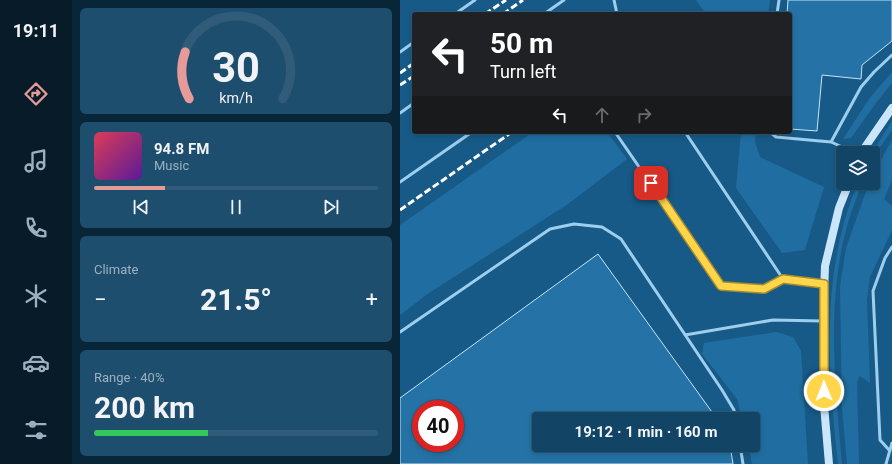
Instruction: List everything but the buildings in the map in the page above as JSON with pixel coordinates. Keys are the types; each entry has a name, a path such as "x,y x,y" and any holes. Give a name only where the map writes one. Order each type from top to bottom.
{"street":[{"path":"866,146 892,108"},
{"path":"829,464 824,405 823,321 825,266 839,208 846,190"}],"lane":[{"path":"458,12 476,0"},
{"path":"547,12 564,0"},
{"path":"614,0 617,12"},
{"path":"777,12 779,0"},
{"path":"400,52 412,43"},
{"path":"831,142 861,87 892,55"},
{"path":"400,113 412,104"},
{"path":"400,182 469,134"},
{"path":"616,134 721,286 764,289 783,279 824,284"},
{"path":"686,134 783,279"},
{"path":"772,134 776,137 831,142 840,146"},
{"path":"400,332 550,229 574,224 602,227 621,239 722,390 734,412"},
{"path":"890,451 880,440 873,291 885,258 892,247"},
{"path":"685,335 773,320 823,321"},
{"path":"886,464 892,443"},
{"path":"741,452 743,464"}],"shaded area":[{"path":"696,0 770,0 768,12 705,12"},
{"path":"892,72 892,83 851,138 843,139 869,99"},
{"path":"892,121 892,130 880,148 880,146 876,146"},
{"path":"530,134 608,134 627,159 568,204 429,293 400,315 400,225"},
{"path":"741,134 756,134 755,142 760,157 824,187 805,250 782,253 736,188"},
{"path":"892,140 892,180 884,199 892,206 892,230 870,277 867,300 870,383 860,376 857,382 859,464 847,464 842,407 840,287 846,248 867,190 880,190 880,161"},
{"path":"856,190 860,190 850,216 841,251 836,286 834,358 842,464 838,464 834,429 830,357 830,322 832,286 837,251 846,217"},
{"path":"776,332 793,337 801,351 808,464 752,464 749,452 760,452 760,412 740,412 737,399 702,354 704,343"}],"railway":[{"path":"488,12 506,0"},
{"path":"506,12 523,0"},
{"path":"400,73 412,64"},
{"path":"400,85 412,77"},
{"path":"400,210 509,134"}],"route":[{"path":"651,183 721,286 764,289 783,279 824,284 824,391"}]}
